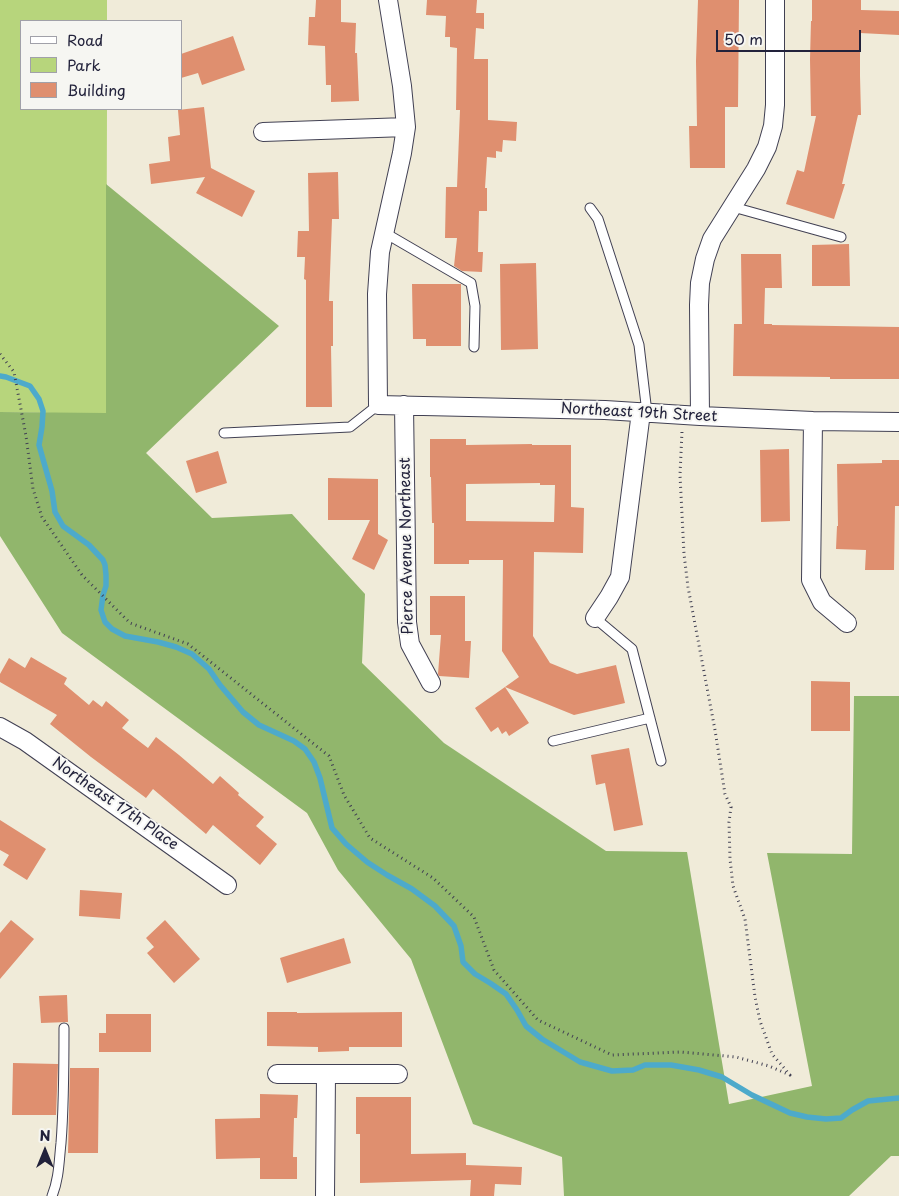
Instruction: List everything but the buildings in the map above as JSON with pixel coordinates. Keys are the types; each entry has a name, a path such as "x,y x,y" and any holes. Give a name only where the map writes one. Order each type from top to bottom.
{"street":[{"path":"378,405 380,252 406,127 402,86 388,0"},
{"path":"692,416 700,283 705,259 712,239 756,169 767,147 772,126 775,106 775,0"},
{"path":"263,132 406,127"},
{"name":"Northeast 19th Street","path":"378,405 606,410 813,421 899,422"},
{"name":"Pierce Avenue Northeast","path":"404,405 406,622 410,644 431,683"},
{"path":"595,618 620,577 644,412"},
{"path":"813,421 810,580 822,602 847,623"},
{"name":"Northeast 17th Place","path":"0,727 25,741 228,885"},
{"path":"277,1074 398,1074"},
{"path":"325,1196 326,1074"}],"lane":[{"path":"732,207 841,237"},
{"path":"590,208 598,218 639,345 644,412"},
{"path":"385,233 471,283 475,306 474,348"},
{"path":"224,432 350,427 378,405"},
{"path":"595,618 632,650 661,761"},
{"path":"554,741 650,718"},
{"path":"52,1196 59,1166 64,1028"}],"path":[{"path":"0,354 14,372 26,436 33,489 42,517 82,575 130,623 188,644 329,756 344,796 370,838 432,878 474,917 494,970 538,1020 612,1055 681,1052 736,1057 790,1074 772,1054 760,1021 745,919 733,886 729,822 731,807 725,794 684,554 680,475 692,416"}],"green space":[{"path":"0,0 107,0 107,20 20,20 20,110 107,110 106,414 0,412"},
{"path":"106,184 279,326 146,453 212,518 292,514 365,594 362,663 444,743 606,851 687,852 729,1104 812,1086 767,853 852,854 854,696 899,696 899,1156 891,1156 849,1196 564,1196 562,1157 473,1124 411,959 338,870 307,813 62,633 0,536 0,412 106,413"}],"waterway":[{"path":"0,376 30,386 39,399 43,411 39,445 52,491 55,512 63,526 89,545 103,560 106,586 101,610 105,622 112,629 125,636 158,642 192,654 209,669 243,712 259,725 294,741 305,749 314,762 320,778 332,828 346,844 367,862 412,889 435,906 454,926 461,946 463,962 475,974 506,994 526,1026 542,1039 580,1062 612,1071 633,1070 645,1065 671,1065 699,1070 722,1077 752,1095 790,1113 807,1117 841,1118 868,1101 899,1098"}]}
